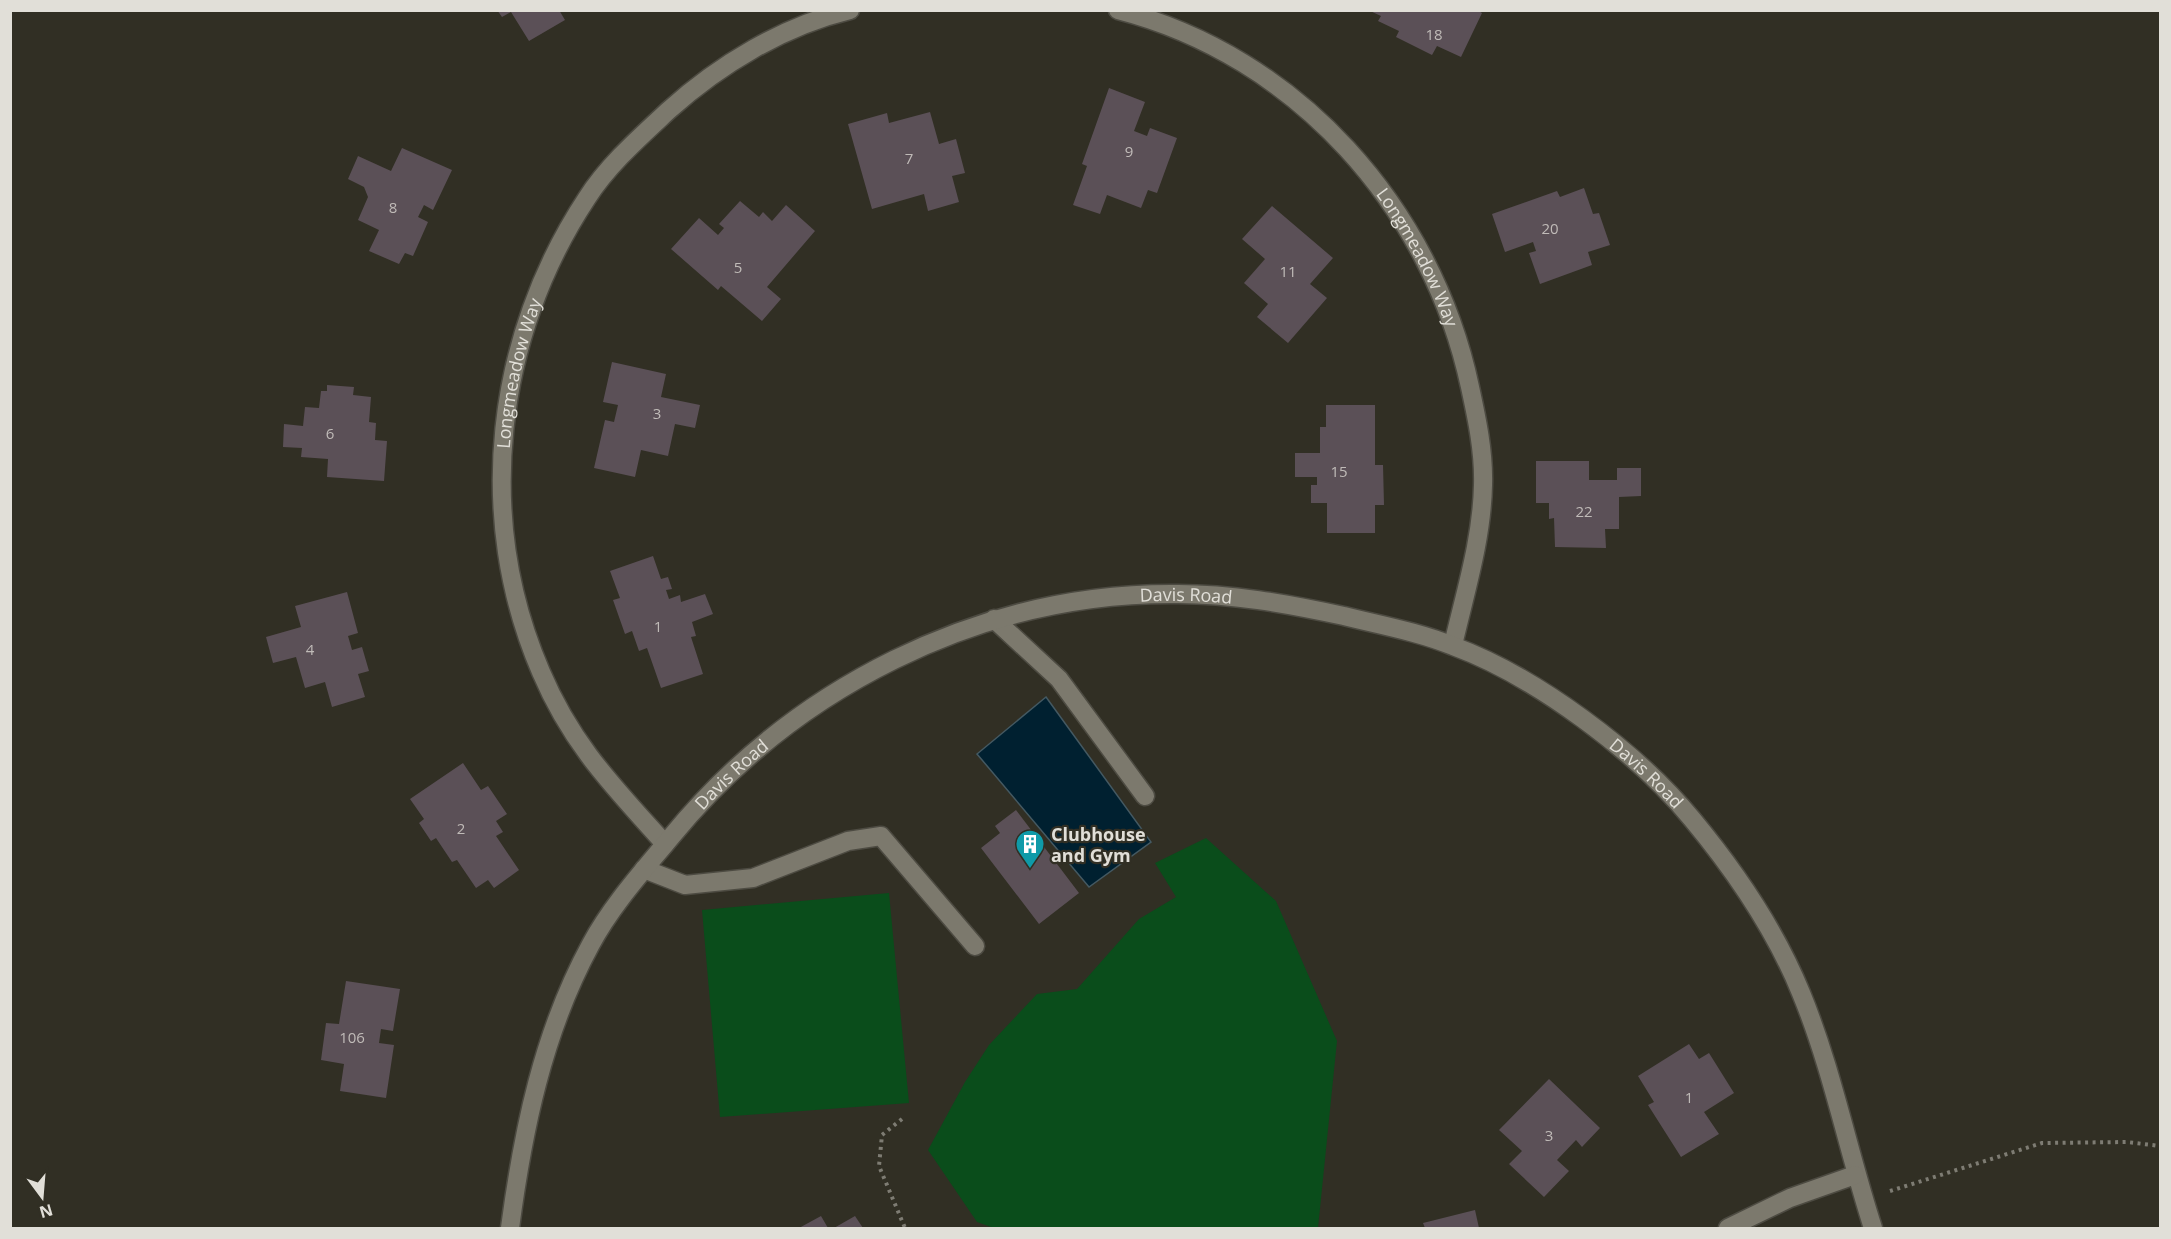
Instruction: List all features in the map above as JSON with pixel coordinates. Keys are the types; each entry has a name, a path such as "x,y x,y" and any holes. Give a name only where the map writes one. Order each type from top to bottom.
{"street":[{"name":"Longmeadow Way","path":"665,844 597,768 562,718 540,669 522,617 505,546 502,471 504,416 518,347 548,268 587,197 636,140 700,82 767,42 850,10"},
{"name":"Longmeadow Way","path":"1118,10 1188,33 1255,69 1325,124 1380,185 1414,237 1443,295 1465,362 1478,426 1483,484 1480,528 1453,645"},
{"name":"Davis Road","path":"510,1228 525,1130 541,1066 591,943 644,869 705,795 753,752 806,712 865,674 931,641 994,619 1052,605 1111,596 1174,594 1299,606 1376,623 1453,645 1498,666 1549,696 1623,751 1689,815 1742,884 1779,945 1802,994 1826,1063 1855,1175 1873,1228"},
{"path":"994,619 1059,679 1145,796"},
{"path":"644,869 685,885 753,878 848,841 881,836 975,946"},
{"path":"1728,1228 1790,1198 1855,1175"}],"path":[{"path":"902,1119 882,1135 879,1166 905,1228"},
{"path":"1864,1199 2042,1143 2127,1142 2160,1146"}],"green space":[{"path":"1206,838 1276,901 1337,1041 1318,1228 994,1228 977,1222 928,1150 965,1082 989,1045 1037,994 1077,989 1139,919 1176,897 1155,863"},
{"path":"889,893 909,1103 720,1117 702,910"}],"water":[{"path":"1046,697 1151,842 1089,887 977,754"}],"building":[{"path":"497,10 559,10 565,20 529,41 511,12 502,17"},
{"path":"1368,10 1477,10 1482,13 1461,57 1437,46 1432,55 1396,37 1399,31 1378,21 1381,16"},
{"path":"1109,88 1145,102 1134,131 1147,136 1150,128 1177,138 1157,193 1148,190 1141,208 1107,195 1100,214 1073,205 1087,166 1082,164"},
{"path":"930,112 939,144 956,139 965,173 952,176 959,202 928,211 924,194 872,209 848,124 887,113 889,123"},
{"path":"402,148 452,170 433,210 424,205 418,217 428,222 413,256 405,253 399,264 369,251 379,230 358,220 368,197 364,187 348,179 358,156 391,171"},
{"path":"1584,188 1593,214 1599,213 1610,245 1588,252 1592,265 1540,284 1529,253 1536,251 1533,242 1505,252 1492,214 1557,191 1560,197"},
{"path":"740,201 759,217 763,212 772,221 786,205 815,231 767,287 781,299 762,321 721,286 718,290 671,249 699,218 718,235 724,228 719,224"},
{"path":"1272,206 1333,258 1310,284 1327,298 1288,343 1257,317 1268,304 1244,283 1265,259 1242,239"},
{"path":"612,362 666,374 661,397 700,405 695,428 675,424 668,456 641,450 635,477 594,468 605,420 614,422 618,405 603,402"},
{"path":"327,385 354,387 353,395 371,397 369,422 376,423 375,440 387,441 384,481 327,477 328,459 301,457 302,448 283,447 284,424 303,426 305,407 319,408 321,391 327,391"},
{"path":"1326,405 1375,405 1375,465 1383,465 1384,505 1375,505 1375,533 1327,533 1327,503 1311,503 1311,485 1317,485 1317,477 1295,477 1295,453 1320,453 1320,427 1326,427"},
{"path":"1536,461 1589,461 1589,480 1617,480 1617,468 1641,468 1641,496 1619,497 1619,529 1605,529 1606,548 1555,547 1554,518 1549,519 1549,503 1536,503"},
{"path":"653,556 661,579 668,577 672,589 666,590 669,599 680,595 681,602 705,594 713,614 692,622 696,636 691,637 703,674 661,688 647,648 639,651 632,631 625,634 613,600 620,598 610,571"},
{"path":"347,592 358,633 348,636 352,650 362,647 369,671 358,674 365,697 332,707 325,682 305,688 296,657 273,663 266,637 301,627 295,606"},
{"path":"463,763 481,790 488,786 507,814 496,821 503,832 496,836 519,870 494,888 488,880 476,888 457,860 452,862 436,838 431,841 419,823 424,819 410,799"},
{"name":"Clubhouse and Gym","path":"1016,810 1079,893 1039,924 981,848 1000,833 995,826"},
{"path":"346,981 400,989 393,1031 381,1029 379,1043 394,1045 386,1098 340,1091 344,1064 321,1060 326,1023 339,1024"},
{"path":"1689,1044 1699,1059 1709,1053 1734,1093 1704,1112 1719,1134 1681,1157 1648,1105 1654,1102 1638,1076"},
{"path":"1549,1079 1600,1128 1582,1147 1576,1140 1557,1160 1569,1171 1544,1197 1509,1164 1522,1151 1499,1130"},
{"path":"1475,1210 1479,1228 1425,1228 1423,1223"},
{"path":"821,1216 828,1228 799,1228"},
{"path":"855,1216 863,1228 834,1228"}],"place":[{"name":"Clubhouse and Gym","path":"1030,870"}]}
